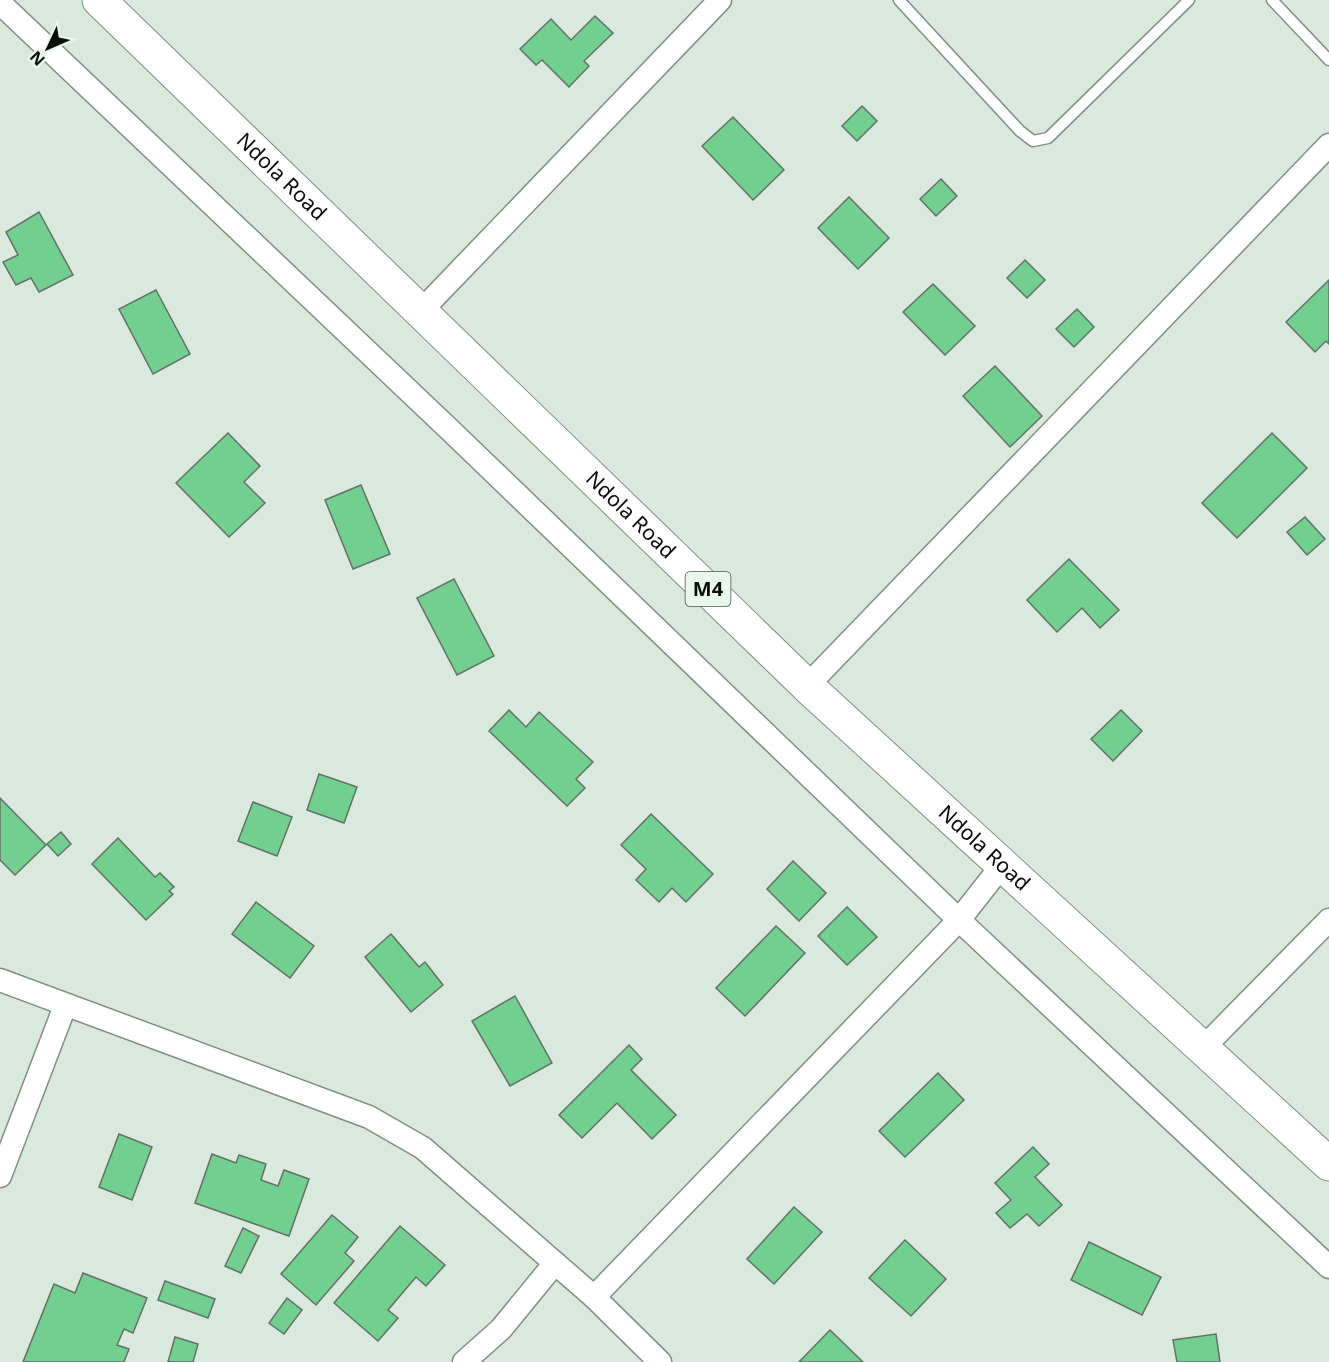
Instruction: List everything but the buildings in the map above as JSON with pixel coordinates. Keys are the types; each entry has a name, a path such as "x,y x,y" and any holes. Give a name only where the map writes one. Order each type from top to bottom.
{"main road":[{"name":"Ndola Road","path":"99,0 807,686 1329,1164"}],"street":[{"path":"421,310 720,0"},
{"path":"0,3 450,430 959,920 1329,1267"},
{"path":"807,686 1329,145"},
{"path":"594,1297 959,920 1004,864"},
{"path":"1203,1048 1329,920"},
{"path":"0,980 369,1117 423,1148 594,1297 660,1362"},
{"path":"0,1176 66,1006"},
{"path":"464,1362 501,1329 555,1263"}],"lane":[{"path":"899,0 902,7 1020,131 1033,141 1048,138 1189,0"},
{"path":"1272,0 1329,60"}]}
